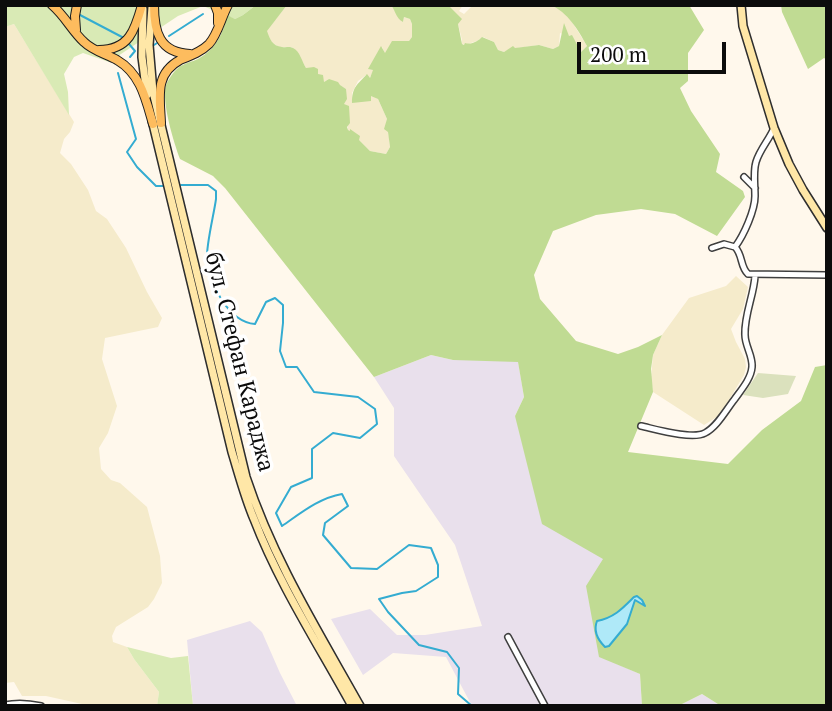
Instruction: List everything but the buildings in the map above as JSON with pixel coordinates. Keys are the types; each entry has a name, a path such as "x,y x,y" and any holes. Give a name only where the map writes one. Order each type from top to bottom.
{"main road":[{"path":"52,5 87,45 118,61 133,74 157,124"},
{"path":"76,33 77,5"},
{"path":"96,50 109,50 126,41 135,29 143,5"},
{"name":"бул. Стефан Караджа","path":"143,5 143,68 239,451 260,518 289,580 360,706"},
{"path":"153,5 155,27 164,43 178,52 197,53"},
{"name":"бул. Стефан Караджа","path":"153,5 149,67 157,124 232,452 247,502 268,553 352,706"},
{"path":"215,5 217,29"},
{"path":"157,124 163,76 172,65 197,53 210,43 228,5"},
{"path":"741,5 743,26 774,128 789,164 827,228"}],"street":[{"path":"735,247 753,213 755,166 766,139 774,128"},
{"path":"744,177 755,188"},
{"path":"712,248 724,244 735,247 741,256 743,270 748,274 827,275"},
{"path":"641,426 702,434 725,412 751,372 752,360 744,332 755,275"},
{"path":"508,637 545,706"},
{"path":"5,705 31,703 41,706"}],"shaded area":[{"path":"287,5 391,5 403,22 404,17 410,19 412,37 409,41 385,54 382,47 369,69 374,70 369,79 366,75 358,81 352,93 352,103 371,95 378,99 387,119 390,147 386,154 370,151 348,130 344,104 346,89 329,79 323,83 318,74 306,68 292,47 279,47 272,43 266,31"},
{"path":"446,5 463,5 459,11 464,14 473,5 550,5 569,17 587,46 581,52 572,36 560,33 559,46 553,49 539,45 504,52 498,50 494,42 483,37 465,45 462,44 458,24"},
{"path":"14,24 74,122 64,139 60,153 71,164 88,190 96,211 107,219 126,248 162,318 158,327 105,338 102,359 117,406 108,433 99,448 101,469 111,480 120,483 147,507 160,556 162,583 154,599 148,607 116,627 112,636 113,642 127,647 159,692 157,706 91,706 46,696 22,696 14,682 5,683 5,27"},
{"path":"736,276 748,287 743,309 731,329 746,367 720,415 704,425 653,392 653,355 662,335 689,298 726,286"},
{"path":"493,354 518,361 524,397 515,416 604,559 599,656 640,674 642,706 472,706 446,657 393,653 363,675 331,619 370,609 397,635 425,635 482,626 455,545 394,456 394,408 374,377 431,355 453,360"},
{"path":"250,621 262,632 297,706 193,706 187,640"},
{"path":"702,694 721,706 678,706"}],"green space":[{"path":"5,5 256,5 235,19 203,6 178,16 109,62 83,53 74,57 64,74 69,115 14,24 5,27"},
{"path":"256,5 287,5 267,31 272,42 295,49 306,68 318,69 324,82 329,79 346,89 347,99 344,104 349,106 348,130 360,136 359,140 370,151 386,154 390,147 388,132 384,129 387,119 378,99 371,96 371,101 352,103 356,87 367,74 370,78 373,70 368,69 381,46 385,53 392,41 409,41 412,37 410,19 404,17 403,22 391,5 449,6 462,19 458,24 462,44 472,43 482,37 494,42 498,50 504,52 513,46 539,45 553,49 559,46 564,23 569,36 572,35 581,52 587,46 576,28 562,12 550,5 689,5 704,30 688,53 688,81 680,88 691,111 720,154 716,172 743,191 745,197 717,236 675,214 641,209 596,215 553,231 534,275 540,299 576,341 618,354 662,335 653,355 653,392 628,452 728,464 762,430 801,401 815,367 827,365 827,706 721,706 702,694 678,706 642,706 640,674 599,657 586,586 603,559 542,524 515,416 524,397 518,362 453,360 431,355 374,377 225,188 213,176 180,159 167,111 166,85 178,68 198,59 214,46 221,35 227,15 235,19","holes":["634,597 642,600 644,606 635,600 627,624 609,646 605,647 597,635 597,621 613,615"]},
{"path":"781,5 827,5 827,60 824,58 808,69"},
{"path":"758,373 796,376 788,394 763,398 743,395"},
{"path":"127,647 171,658 188,656 193,706 157,706 159,692"}],"water":[{"path":"637,596 645,606 635,600 627,624 609,646 605,647 597,635 597,621 613,615"}],"waterway":[{"path":"169,36 203,14"},
{"path":"80,15 122,37"},
{"path":"129,44 135,51 130,57"},
{"path":"118,73 136,139 127,152 137,167 156,186 163,186"},
{"path":"181,185 208,185 216,191 207,259 216,290 228,309 245,322 255,324 266,302 275,298 283,305 280,351 286,367 297,367 314,392 358,397 375,409 377,424 360,438 333,433 312,449 312,478 291,487 276,513 282,526 318,502 342,494 348,506 325,523 323,535 351,568 377,569 409,545 431,548 438,565 438,577 416,591 379,599 419,645 447,652 459,668 458,694 472,706"}]}
